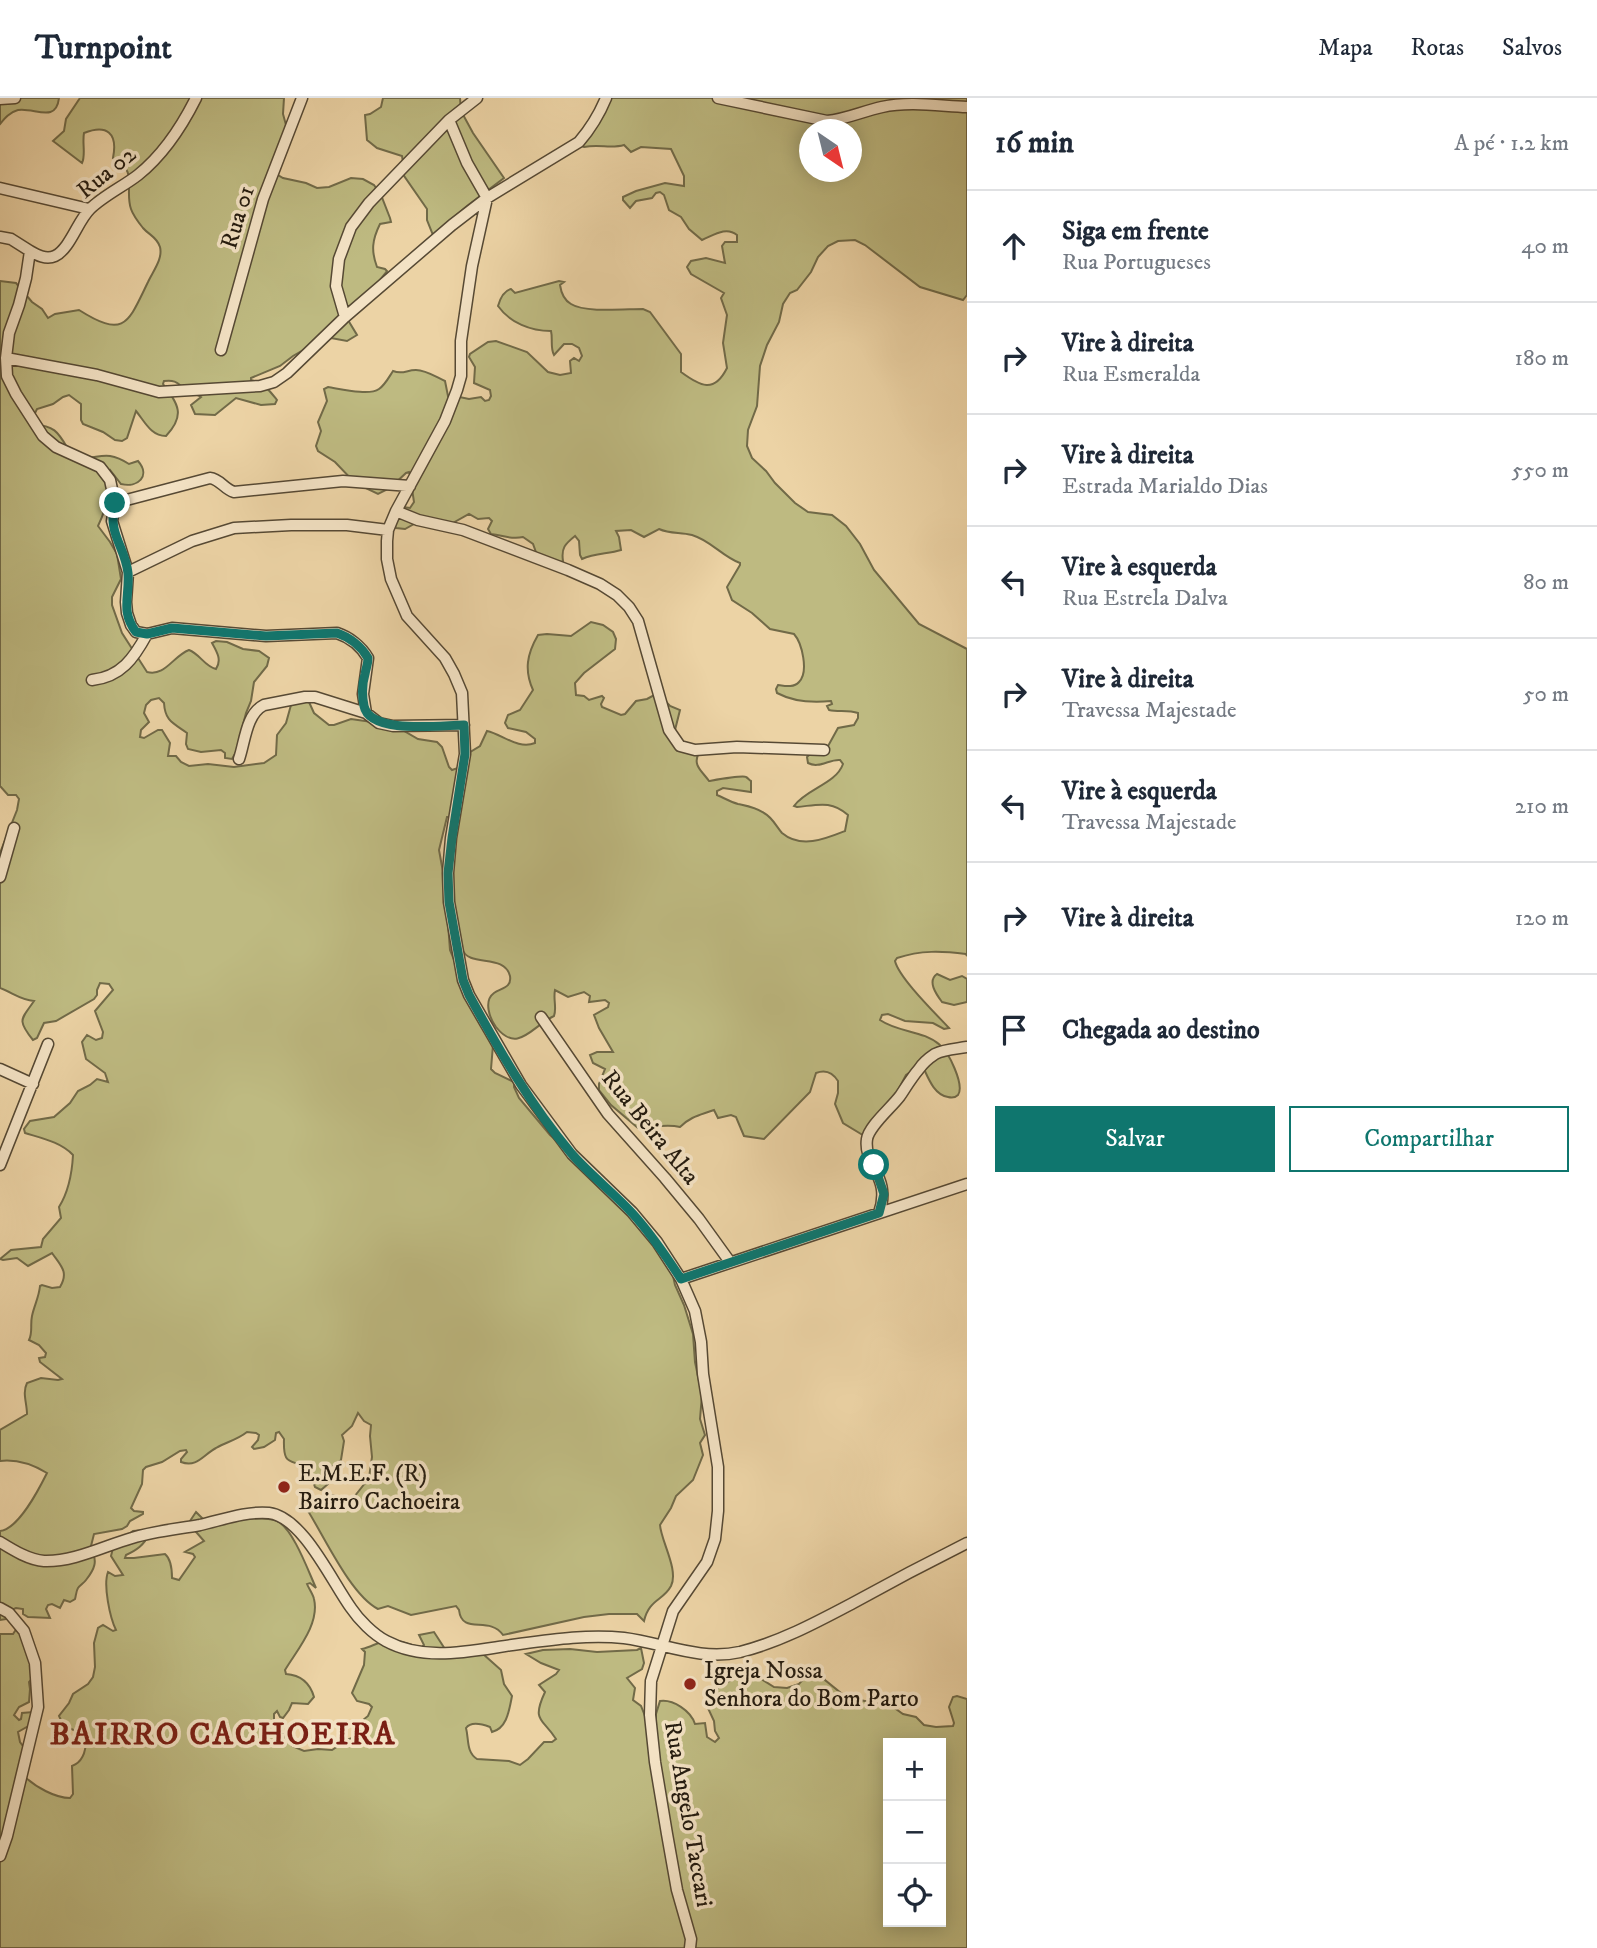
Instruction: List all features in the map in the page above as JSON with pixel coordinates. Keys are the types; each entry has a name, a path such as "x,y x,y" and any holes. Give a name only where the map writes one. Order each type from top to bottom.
{"street":[{"path":"0,99 15,98"},
{"name":"Rua 02","path":"30,251 40,257 55,256 62,250 89,209 140,174 156,158 197,98"},
{"name":"Rua 01","path":"221,350 263,199 302,98"},
{"path":"345,317 336,286 339,259 351,227 369,203 449,120 477,98"},
{"path":"5,358 97,375 159,392 260,386 274,382 452,225 487,198 579,142 600,114 606,98"},
{"path":"718,98 827,121 898,105 967,107"},
{"path":"128,572 192,541 234,528 333,525 388,530 444,421 461,376 460,341 472,266 487,198 467,163 449,120"},
{"path":"0,188 89,209"},
{"path":"0,236 11,239 30,251 26,278 9,333 5,358 7,376 43,436 56,447 100,467 110,480 115,503 112,521 128,572 127,613 136,632 147,634 172,628 266,636 344,635 360,647 368,658 363,694 366,713"},
{"path":"115,503 209,478 216,478 228,490 234,492 343,481 410,486"},
{"path":"396,511 418,520 463,530 568,570 617,595 638,621 669,730 680,746 695,750 737,747 824,750"},
{"name":"Rua Angelo Taccari","path":"388,530 387,559 397,596 407,616 445,658 462,693 465,754 448,873 449,902 463,980 521,1085 572,1154 649,1232 681,1279 695,1311 701,1342 702,1374 718,1467 715,1539 707,1562 673,1611 651,1681 650,1715 655,1762 677,1890 691,1943"},
{"path":"92,680 103,679 122,670 132,660 147,634"},
{"path":"239,759 251,719 258,708 305,697 315,697 366,713 379,723 393,726 464,725"},
{"path":"0,877 14,828"},
{"name":"Rua Beira Alta","path":"541,1017 608,1114 699,1219 730,1262"},
{"path":"0,1166 48,1044"},
{"path":"879,1213 884,1194 868,1151 870,1132 918,1069 929,1059 939,1052 967,1047"},
{"path":"0,1069 33,1084"},
{"path":"681,1279 967,1184"},
{"path":"0,1542 27,1557 43,1561 65,1558 156,1532 251,1513 272,1513 291,1523 307,1540 352,1609 370,1628 385,1640 409,1650 433,1654 459,1652 590,1636 625,1638 688,1653 715,1655 739,1652 771,1642 813,1624 967,1543"},
{"path":"0,1608 9,1613 24,1631 35,1663 38,1706 0,1856"},
{"path":"691,1943 702,1948"}],"shaded area":[{"path":"0,98 59,98 54,110 43,113 18,110 0,124"},
{"path":"80,98 284,98 283,114 286,125 273,172 283,178 317,188 329,187 351,178 363,179 374,185 381,195 391,222 380,224 373,246 377,267 387,271 348,320 357,335 347,341 331,338 319,341 280,366 251,378 269,390 277,400 275,404 261,405 236,398 215,415 195,414 191,405 201,397 176,382 164,381 163,384 178,410 176,422 166,436 152,431 136,411 127,438 122,441 115,440 83,424 81,404 69,395 37,409 30,423 53,429 73,457 113,456 129,464 138,461 142,466 141,480 127,485 121,484 109,471 107,499 98,526 117,554 121,579 112,597 112,605 122,633 147,672 159,672 189,650 216,669 219,659 212,643 216,641 259,651 269,658 267,666 254,682 251,701 232,759 225,758 225,753 221,750 201,752 188,749 187,733 168,718 164,703 159,698 146,705 144,713 149,722 141,730 140,737 144,738 162,730 170,743 168,756 176,756 189,766 208,764 234,767 264,763 276,755 277,735 286,723 291,705 295,701 309,702 314,713 329,725 351,719 379,723 418,739 437,742 452,770 458,768 467,754 480,746 487,731 516,743 535,743 535,739 526,732 508,728 505,723 508,715 520,710 533,690 528,669 534,642 538,635 571,636 591,622 603,625 613,632 616,639 615,649 575,683 576,695 589,700 602,696 602,707 621,715 636,701 658,693 670,706 680,710 675,730 677,742 699,753 697,764 709,781 747,777 751,781 751,792 723,788 717,791 717,795 761,811 789,838 805,842 845,831 848,815 836,807 794,806 839,771 843,764 840,760 812,765 808,763 807,757 827,748 838,728 854,725 858,713 829,710 827,706 832,704 831,701 803,701 777,693 778,685 795,685 802,677 802,651 794,634 770,629 732,600 727,587 740,563 699,537 659,529 644,537 631,530 616,531 621,550 582,559 579,541 575,536 564,547 563,561 558,563 537,555 533,544 523,537 510,538 491,534 488,529 492,521 489,518 478,519 469,514 451,524 423,519 405,529 396,528 391,519 397,506 410,508 414,502 409,472 378,494 355,483 335,462 318,451 316,446 321,431 318,422 327,401 324,389 328,387 374,391 383,385 393,371 416,370 445,381 448,396 469,399 481,397 485,401 489,400 490,390 474,383 475,367 469,357 488,342 496,341 527,352 548,372 560,375 571,373 570,361 574,358 579,361 582,356 579,348 564,344 554,355 551,331 522,325 498,306 508,290 511,289 515,293 559,281 564,282 560,285 565,298 577,307 595,310 643,309 650,312 681,354 681,372 700,384 717,382 727,368 723,343 727,315 721,298 724,293 691,274 687,267 691,261 706,258 725,263 722,246 725,242 737,242 737,235 724,231 702,240 689,229 681,217 669,210 664,195 660,192 652,198 636,201 630,208 623,197 665,183 684,186 684,176 671,149 641,147 631,152 624,145 582,146 602,98 967,98 967,295 963,300 920,287 855,240 838,241 828,246 818,257 811,272 783,304 779,322 760,366 757,406 748,430 747,446 752,458 795,503 808,512 832,515 846,526 860,544 874,570 919,624 967,649 967,956 948,952 923,952 906,955 895,961 910,986 949,1028 944,1029 933,1023 905,1021 888,1014 882,1015 880,1020 940,1045 957,1076 960,1090 958,1095 951,1098 943,1096 933,1086 924,1069 917,1068 906,1075 893,1100 866,1137 843,1123 835,1104 838,1081 823,1071 816,1073 810,1092 764,1139 744,1136 736,1117 731,1115 718,1118 714,1110 692,1118 680,1127 638,1128 611,1105 599,1090 605,1069 593,1063 590,1055 613,1052 594,1015 608,1007 609,1003 605,1000 589,1002 590,996 584,992 568,997 555,990 554,1016 525,1035 511,1038 496,1027 490,1015 489,1001 494,993 508,985 510,976 507,969 501,965 472,958 466,955 461,947 451,891 452,835 449,817 439,850 445,883 450,950 493,1045 491,1069 514,1082 519,1098 550,1135 617,1192 672,1271 693,1334 695,1362 702,1395 700,1419 705,1435 700,1443 703,1455 693,1480 676,1496 660,1525 673,1579 668,1591 649,1608 644,1621 637,1614 609,1614 503,1635 491,1626 465,1622 456,1606 411,1615 388,1606 378,1609 367,1601 337,1561 303,1503 331,1495 349,1499 354,1497 369,1478 372,1457 371,1425 358,1413 352,1426 342,1435 344,1441 341,1460 330,1468 328,1484 321,1490 315,1487 309,1469 286,1458 284,1439 279,1432 276,1433 275,1440 264,1447 254,1449 252,1447 259,1435 247,1432 196,1462 181,1462 186,1450 146,1467 131,1508 143,1514 122,1529 94,1534 90,1550 94,1558 93,1569 78,1588 75,1599 70,1602 64,1600 60,1608 48,1605 46,1609 50,1618 28,1617 23,1614 23,1609 16,1608 11,1610 13,1618 0,1620 0,1531 7,1529 21,1516 47,1473 24,1463 0,1461 0,1430 27,1414 27,1383 41,1378 62,1379 40,1362 39,1358 45,1357 46,1353 39,1345 29,1340 40,1286 60,1287 64,1273 52,1253 28,1266 17,1258 0,1259 11,1250 41,1247 43,1239 61,1218 59,1207 69,1182 73,1155 57,1144 25,1133 24,1129 30,1121 54,1117 70,1103 78,1091 97,1079 108,1082 105,1073 86,1059 82,1042 87,1035 96,1040 102,1038 103,1032 95,1011 113,990 109,984 100,983 94,999 56,1021 44,1023 37,1038 33,1040 24,1028 23,1019 34,1001 0,988 0,853 19,799 16,795 8,795 0,786 0,281 16,283 48,318 55,314 79,310 106,324 116,325 130,317 157,265 161,251 157,241 143,228 132,211 128,174 126,168 113,158 114,142 109,133 105,130 92,130 84,133 82,163 53,141 64,131 66,119"},
{"path":"383,98 460,98 461,111 473,133 504,178 433,235 427,220 427,209 400,170 402,156 377,148 367,140 365,115 381,107"},
{"path":"937,974 950,980 962,976 967,979 967,1002 954,1005 942,1002 933,984"},
{"path":"196,1512 205,1521 271,1519 283,1525 300,1552 316,1588 310,1583 307,1584 313,1597 314,1618 285,1670 286,1674 304,1681 314,1697 308,1704 292,1703 283,1718 277,1711 274,1714 274,1722 292,1746 304,1751 332,1750 349,1739 361,1736 357,1725 368,1716 372,1707 357,1701 352,1693 364,1665 365,1652 362,1649 390,1640 422,1647 424,1645 419,1635 434,1632 445,1649 483,1654 501,1670 504,1684 512,1696 506,1718 501,1727 492,1732 490,1727 484,1725 468,1726 468,1745 477,1759 509,1761 520,1765 544,1742 556,1739 540,1719 539,1709 545,1692 539,1685 559,1670 526,1654 543,1650 597,1652 641,1648 644,1663 642,1669 627,1678 635,1688 633,1700 641,1706 647,1721 656,1723 660,1701 670,1702 686,1710 695,1724 705,1723 707,1737 715,1742 719,1738 707,1701 719,1687 735,1678 758,1677 774,1687 787,1688 799,1684 809,1673 817,1670 846,1697 893,1707 903,1714 916,1717 924,1725 936,1727 953,1726 949,1707 953,1697 967,1699 967,1948 0,1948 0,1634 13,1634 17,1628 21,1631 37,1673 29,1682 29,1702 19,1707 14,1715 19,1720 22,1713 33,1712 32,1724 18,1732 20,1742 26,1750 25,1777 46,1791 70,1798 73,1794 72,1766 79,1762 83,1755 86,1739 82,1734 63,1725 59,1716 73,1694 93,1677 94,1643 98,1628 103,1625 116,1630 106,1585 108,1572 115,1576 123,1575 111,1556 113,1548 133,1531 146,1530 149,1534 145,1541 125,1558 165,1554 170,1562 172,1578 179,1580 195,1557 185,1552 204,1541 190,1525"}],"place":[{"name":"E.M.E.F. (R) Bairro Cachoeira","path":"284,1487"},
{"name":"Igreja Nossa Senhora do Bom Parto","path":"690,1684"}],"district":[{"name":"BAIRRO CACHOEIRA","path":"223,1733"}],"route":[{"path":"115,503 112,521 128,572 127,613 136,632 147,634 172,628 266,636 337,633 360,647 368,658 363,694 364,707 370,717 379,723 393,726 464,725 465,754 448,873 449,902 463,980 521,1085 552,1128 572,1154 632,1212 657,1242 681,1279 879,1213 884,1194 874,1165"}]}
